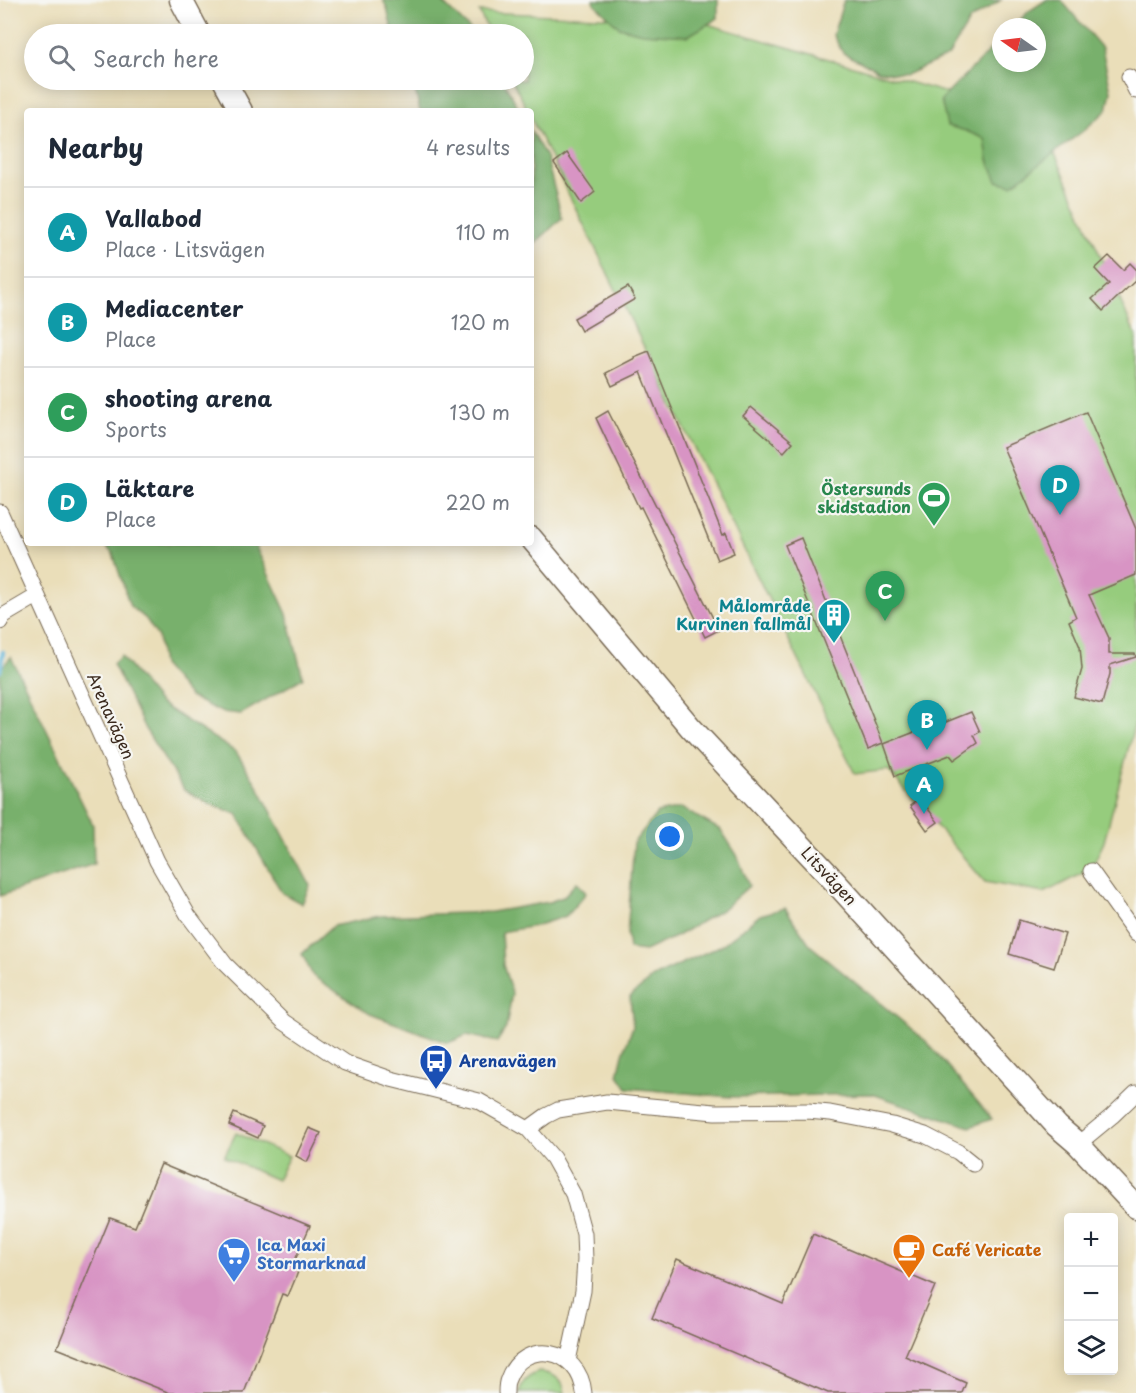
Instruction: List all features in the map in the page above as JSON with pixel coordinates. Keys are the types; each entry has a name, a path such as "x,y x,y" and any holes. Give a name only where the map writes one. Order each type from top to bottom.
{"main road":[{"path":"181,0 194,24"},
{"path":"229,90 239,108"},
{"name":"Litsvägen","path":"534,542 692,728 1057,1126 1078,1143 1136,1207"}],"street":[{"path":"1129,77 1136,91"},
{"name":"Arenavägen","path":"0,512 157,861 188,915 225,964 284,1022 345,1063 391,1079 478,1101 528,1130 554,1158 573,1194 584,1234 583,1291 568,1361"},
{"path":"0,622 3,616 37,596"},
{"path":"1091,871 1131,916 1136,934"},
{"path":"1078,1143 1136,1093"},
{"path":"528,1130 558,1110 608,1102 715,1112 808,1111 882,1123 925,1135 958,1152 973,1164"},
{"path":"506,1393 508,1379 516,1365 527,1357 540,1353 556,1354 575,1367 583,1383 584,1393"}],"green space":[{"path":"383,0 440,0 465,24 391,24"},
{"path":"593,0 718,0 718,18 688,36 642,33 619,27"},
{"path":"844,0 1001,0 970,20 948,56 906,75 879,71 843,53 833,35"},
{"path":"1046,0 1061,0 1102,48 1111,91 1107,110 1012,185 997,181 988,160 985,139 947,126 941,100 992,48 992,72 1046,72 1046,18 1022,18"},
{"name":"Östersunds skidstadion","path":"479,12 697,21 1040,120 1136,336 1136,719 1104,842 1091,869 1044,893 985,882 888,770 855,774 534,124 534,108 526,108 517,90 534,90 534,24 485,24"},
{"path":"414,90 508,90 518,108 419,108"},
{"path":"534,136 546,157 562,218 534,244"},
{"path":"106,546 255,546 287,614 303,678 241,714 221,712 190,697 162,665 158,637 146,619 130,606 113,554"},
{"path":"121,656 159,703 236,752 257,785 310,885 302,904 282,893 237,814 209,804 184,790 145,729 113,664"},
{"path":"11,657 93,825 94,864 0,896 0,669"},
{"path":"681,808 721,830 737,855 749,886 723,909 677,936 645,951 629,949 627,934 634,842 657,813"},
{"path":"577,882 586,893 566,916 535,926 501,932 503,965 512,993 506,1028 497,1042 467,1035 448,1043 370,1014 313,976 302,954 333,926 381,916 491,912 549,902 563,897"},
{"path":"785,908 811,946 927,1042 992,1119 970,1127 872,1094 731,1097 627,1088 618,1075 633,1026 630,997 653,977 722,945 760,915"},
{"path":"236,1133 289,1156 277,1180 224,1157"},
{"path":"539,1372 556,1378 562,1384 565,1393 519,1393 526,1380"}],"building":[{"path":"567,153 595,192 581,203 554,163"},
{"path":"1109,256 1123,270 1130,263 1136,269 1136,280 1103,311 1092,299 1109,284 1095,269"},
{"path":"628,287 635,299 581,331 574,318"},
{"path":"649,351 723,535 726,533 734,553 717,560 641,372 612,386 606,373"},
{"path":"751,407 793,442 784,452 743,416"},
{"path":"608,411 719,630 705,637 596,418"},
{"path":"1086,412 1136,529 1136,575 1089,595 1109,638 1109,654 1135,654 1136,657 1110,665 1110,674 1102,704 1074,697 1082,669 1080,647 1069,621 1076,617 1003,447"},
{"name":"Målområde Kurvinen fallmål","path":"801,538 883,743 868,749 785,545"},
{"path":"971,712 980,732 974,735 978,743 954,760 950,755 895,776 884,744"},
{"path":"920,798 938,822 927,830 910,806"},
{"path":"1019,920 1065,934 1054,968 1009,954"},
{"path":"234,1113 263,1126 258,1138 229,1125"},
{"path":"309,1128 321,1133 307,1162 296,1156"},
{"path":"161,1164 310,1226 292,1267 299,1269 296,1277 288,1296 282,1294 244,1393 170,1393 57,1348 110,1218 135,1227"},
{"path":"813,1234 935,1286 905,1356 966,1383 962,1393 828,1393 652,1318 677,1259 783,1304"}],"waterway":[{"path":"0,671 3,652"}],"place":[{"name":"Läktare","path":"1060,515"},
{"name":"Östersunds skidstadion","path":"934,527"},
{"name":"shooting arena","path":"885,621"},
{"name":"Målområde Kurvinen fallmål","path":"834,644"},
{"name":"Mediacenter","path":"927,750"},
{"name":"Vallabod","path":"924,814"},
{"name":"Arenavägen","path":"436,1090"},
{"name":"Café Vericate","path":"909,1279"},
{"name":"Ica Maxi Stormarknad","path":"234,1283"}]}
